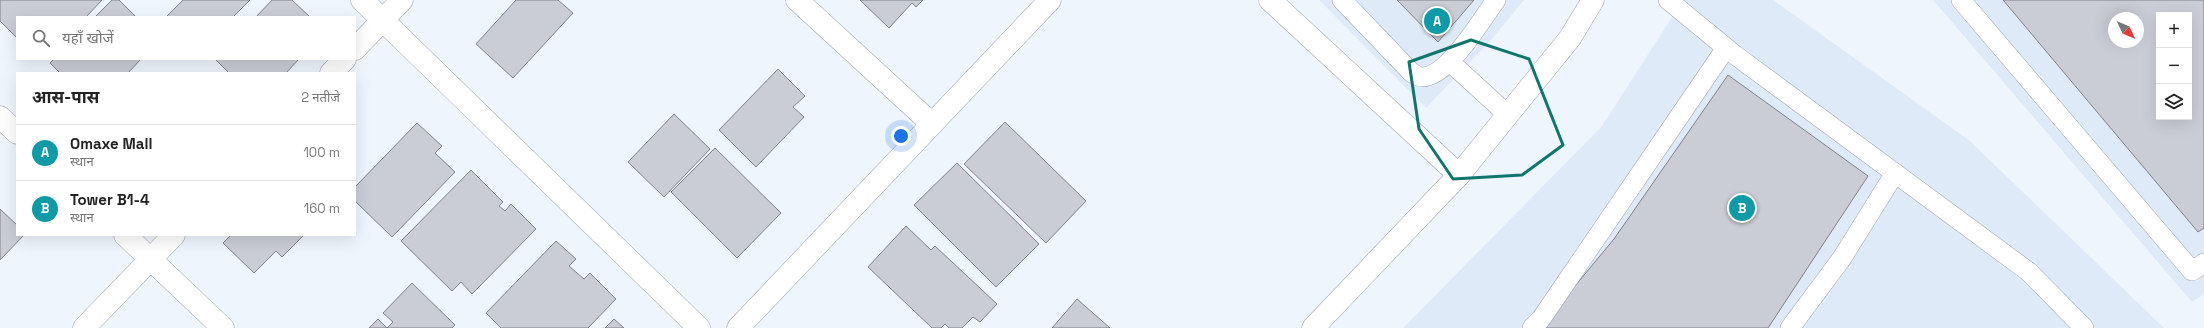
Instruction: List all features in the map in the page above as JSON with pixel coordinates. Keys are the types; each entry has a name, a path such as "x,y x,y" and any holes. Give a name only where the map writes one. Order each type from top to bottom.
{"street":[{"path":"362,0 699,328"},
{"path":"356,47 402,0"},
{"path":"797,0 932,124"},
{"path":"738,328 1050,0"},
{"path":"1270,0 1459,175"},
{"path":"1314,328 1459,175 1570,38 1593,0"},
{"path":"332,72 344,60"},
{"path":"0,117 16,132"},
{"path":"126,236 223,328"},
{"path":"84,328 173,236"}],"lane":[{"path":"1342,0 1411,72 1422,77 1433,74 1450,62 1496,0"},
{"path":"1668,0 1726,48 2029,272 2084,328"},
{"path":"1961,0 2192,271 2204,263"},
{"path":"1532,328 1541,319 1726,48"},
{"path":"1450,62 1508,115"},
{"path":"1790,328 1842,258 1895,173"}],"highlighted area":[{"path":"1471,40 1529,59 1563,145 1522,175 1453,179 1419,129 1409,62"}],"shaded area":[{"path":"1319,0 1524,0 1491,40 1426,108"},
{"path":"1683,0 1773,0 1970,141 2164,328 1403,328 1602,126"},
{"path":"1933,0 2204,0 2204,294 2192,302"}],"building":[{"path":"0,0 102,0 87,16 16,16 16,37 0,21"},
{"path":"112,0 119,0 135,16 96,16"},
{"path":"183,0 250,0 234,16 167,16"},
{"path":"272,0 292,0 309,16 257,16"},
{"path":"516,0 558,0 573,13 513,78 476,44"},
{"path":"860,0 923,0 916,7 912,3 889,28"},
{"path":"1397,0 1474,0 1438,42"},
{"path":"2003,0 2204,0 2204,228 2198,232"},
{"path":"53,60 140,60 129,72 59,72 50,63"},
{"path":"216,60 298,60 287,72 228,72"},
{"path":"778,69 805,96 793,107 804,117 756,167 719,130"},
{"path":"1728,75 1868,176 1768,328 1540,328 1614,239"},
{"path":"674,114 710,149 664,197 628,162"},
{"path":"1005,122 1086,201 1046,243 964,164"},
{"path":"417,123 442,146 435,153 455,172 392,237 356,202 356,186"},
{"path":"715,148 781,213 737,258 671,192"},
{"path":"957,163 1039,244 996,287 914,205"},
{"path":"471,170 503,202 499,206 505,211 511,204 536,229 472,294 461,282 452,291 401,241"},
{"path":"0,209 16,224 16,236 23,236 0,260"},
{"path":"906,226 931,250 935,246 997,304 980,322 973,317 962,328 949,328 945,324 941,328 932,328 868,267"},
{"path":"230,236 303,236 282,257 276,251 254,273 223,243"},
{"path":"556,241 576,259 569,266 584,279 590,273 616,299 588,328 501,328 486,313"},
{"path":"412,283 455,325 452,328 387,328 393,322 383,313"},
{"path":"1077,299 1110,328 1052,328"},
{"path":"378,319 387,328 369,328"},
{"path":"614,319 624,328 605,328"}],"place":[{"name":"Omaxe Mall","path":"1437,21"},
{"name":"Tower B1-4","path":"1742,208"}]}
